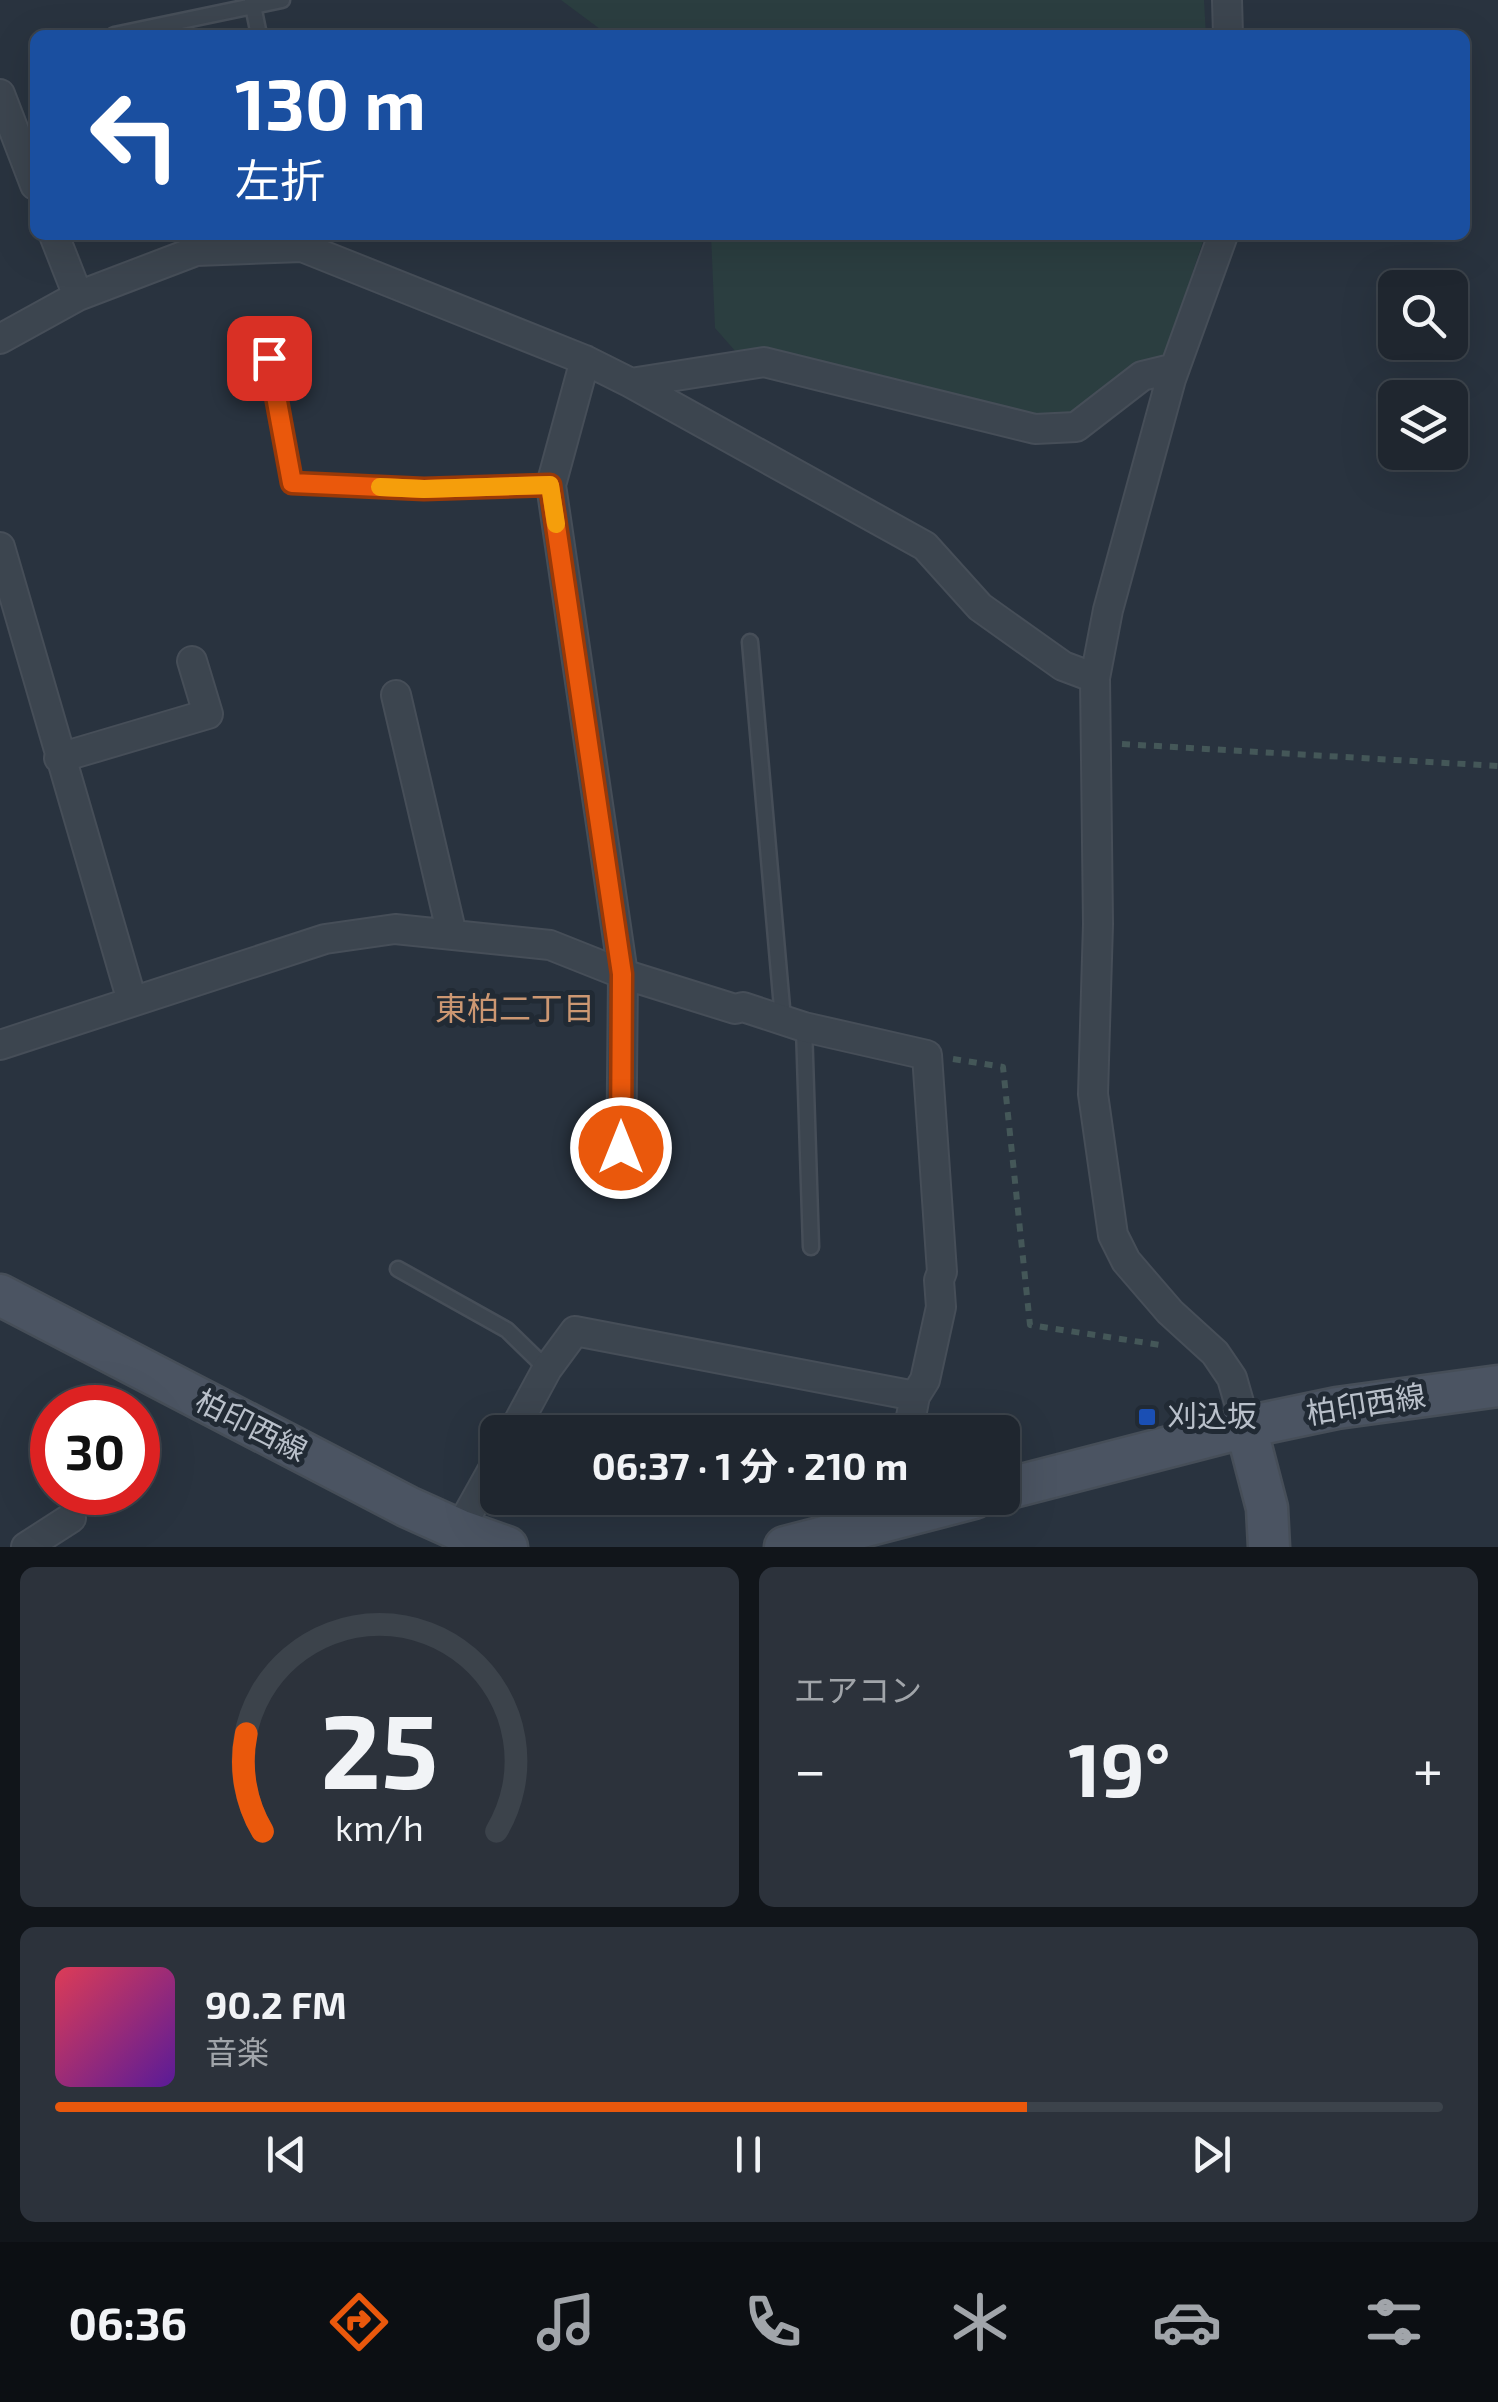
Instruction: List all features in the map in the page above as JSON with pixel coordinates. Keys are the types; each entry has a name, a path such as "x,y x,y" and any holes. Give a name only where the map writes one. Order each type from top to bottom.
{"main road":[{"name":"柏印西線","path":"0,1295 459,1530 507,1547"},
{"name":"柏印西線","path":"1020,1485 1336,1408 1498,1386"},
{"path":"1246,1427 1267,1508 1269,1547"},
{"path":"785,1547 874,1515"}],"street":[{"path":"1227,0 1228,30"},
{"path":"0,94 30,172"},
{"path":"56,240 78,296"},
{"path":"1221,240 1174,368 1108,610 1096,678 1098,924 1093,1094 1113,1235 1126,1261 1170,1312 1215,1354 1232,1378 1246,1427"},
{"path":"0,339 78,296 192,243 301,241 632,383 925,546 980,607 1063,666 1096,678"},
{"path":"585,360 550,485 622,974 621,1182"},
{"path":"632,383 764,362 1035,429 1076,427 1142,376 1174,368"},
{"path":"0,547 132,1000"},
{"path":"60,758 208,714 192,661"},
{"path":"396,695 452,935"},
{"path":"0,1045 325,939 396,929 550,945 622,974 736,1008 927,1055 941,1307 925,1380 915,1396 911,1415"},
{"path":"521,1415 547,1369 576,1331 915,1396"},
{"path":"459,1530 480,1492"},
{"path":"26,1547 71,1518"}],"lane":[{"path":"136,30 282,0"},
{"path":"253,3 259,30"},
{"path":"269,358 292,483 424,489 550,485"},
{"path":"750,642 793,1023 811,1248"},
{"path":"398,1269 507,1330 547,1369"}],"path":[{"path":"1096,742 1498,766"},
{"path":"927,1055 1003,1067 1030,1325 1215,1354"}],"shaded area":[{"path":"561,0 1204,0 1206,30 601,30"},
{"path":"711,240 1203,240 1164,359 1079,411 982,425 758,377 715,328"}],"slow traffic":[{"path":"380,487 550,485 556,524"}],"place":[{"name":"刈込坂","path":"1147,1417"}],"district":[{"name":"東柏二丁目","path":"515,1009"}],"route":[{"path":"269,358 292,483 424,489 550,485 622,974 621,1148"}]}
